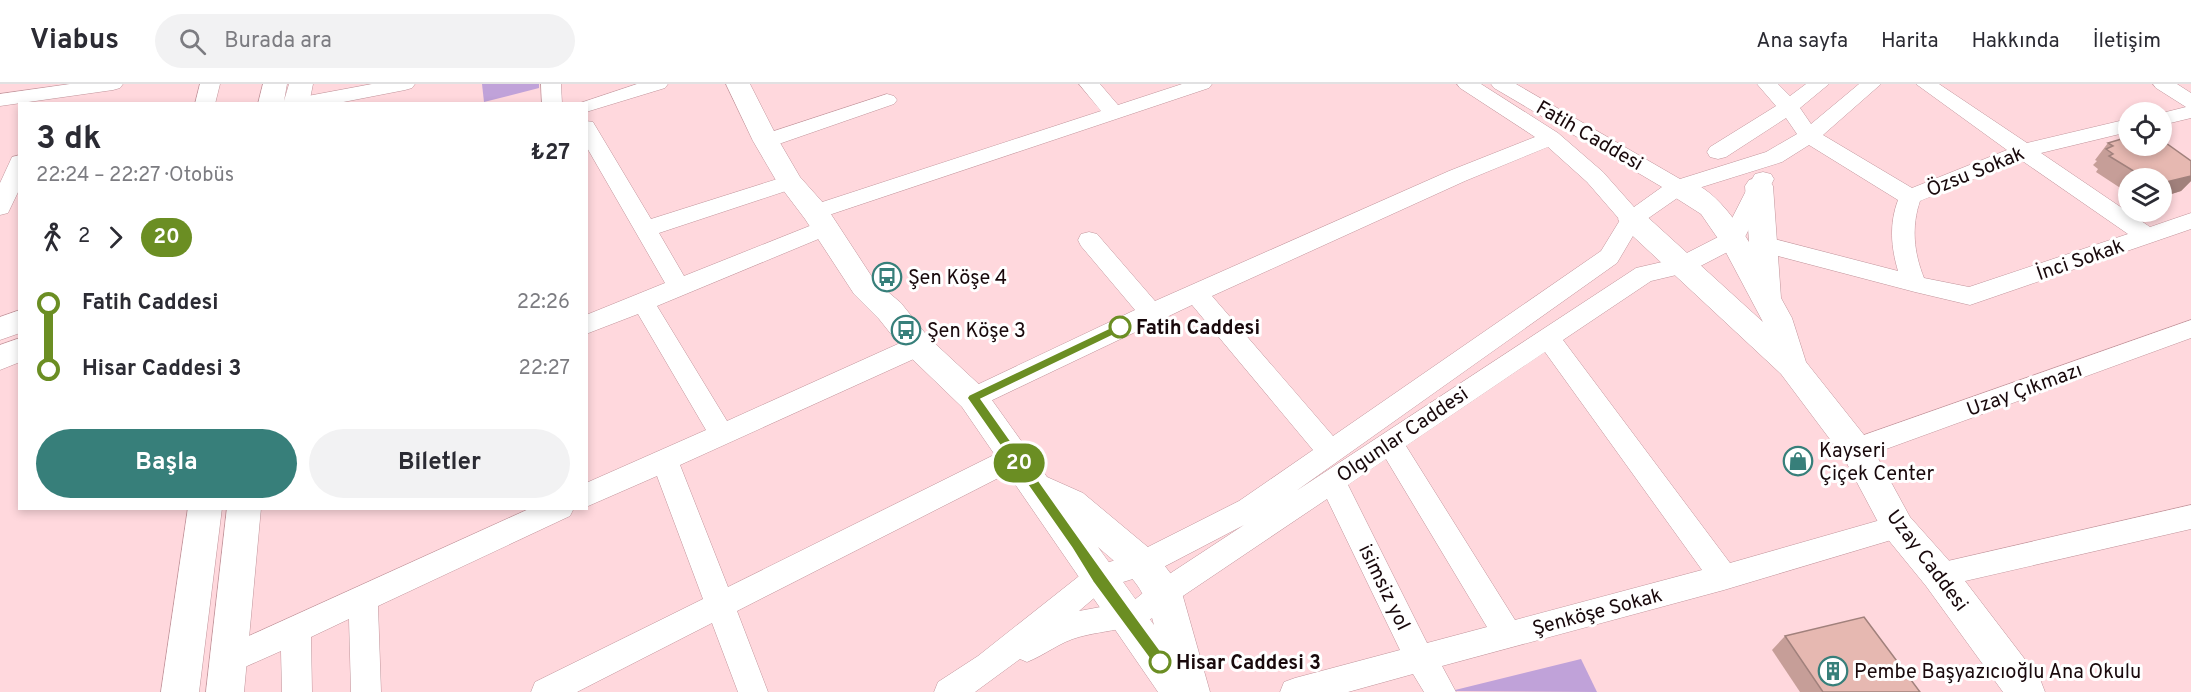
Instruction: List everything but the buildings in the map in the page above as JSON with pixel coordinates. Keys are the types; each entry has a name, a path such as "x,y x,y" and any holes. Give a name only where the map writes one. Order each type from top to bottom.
{"main road":[{"path":"271,102 275,84"},
{"path":"297,102 301,84"},
{"path":"738,84 766,141 790,182 820,220 864,287 890,311 918,346 973,398 1180,692"},
{"path":"1759,186 1768,302"},
{"name":"Uzay Caddesi","path":"1678,187 1711,207 1732,239 1777,318 1792,366"},
{"name":"Uzay Caddesi","path":"1632,219 1792,366 1857,449 1898,527 1939,575 2026,692"},
{"path":"0,329 18,322"},
{"path":"0,357 18,350"},
{"path":"1024,471 1071,503 1142,564 1164,593 1191,692"},
{"path":"180,692 206,510"},
{"path":"226,676 244,510"}],"street":[{"path":"0,100 47,98 113,84"},
{"path":"206,102 210,84"},
{"path":"308,102 405,84"},
{"path":"551,84 552,102"},
{"path":"588,105 658,84"},
{"path":"1089,84 1114,113"},
{"path":"588,325 679,287 820,220 1114,113 1202,84"},
{"name":"Fatih Caddesi","path":"1467,84 1551,138 1595,177 1632,219"},
{"name":"Fatih Caddesi","path":"1501,84 1678,187"},
{"path":"1767,84 1789,107 1809,136 1910,197"},
{"path":"1718,152 1789,107 1819,84"},
{"name":"Olgunlar Caddesi","path":"989,666 1077,625 1129,618 1151,607 1164,593 1609,257 1632,219 1678,187 1774,157 1809,136 1871,84"},
{"path":"1926,84 2147,236"},
{"path":"2163,84 2191,102"},
{"path":"766,141 887,100"},
{"path":"2172,117 2191,112"},
{"name":"Özsu Sokak","path":"1915,284 1907,266 1902,233 1905,208 1910,197 2023,151 2118,128"},
{"path":"588,130 679,287"},
{"path":"973,398 1151,313 1457,176 1551,138"},
{"path":"1732,239 1774,157"},
{"path":"5,217 18,169"},
{"path":"645,229 790,182"},
{"name":"İnci Sokak","path":"1915,284 1970,296 2191,221"},
{"name":"Olgunlar Caddesi","path":"949,692 989,666 1098,578 1142,564 1331,466 1390,442 1644,274 1681,266 1732,239"},
{"path":"1089,240 1151,313"},
{"path":"1763,244 1915,284"},
{"name":"isimsiz yol","path":"1196,293 1331,466 1420,659 1441,692"},
{"path":"643,302 722,435"},
{"name":"Uzay Çıkmazı","path":"1857,449 2191,329"},
{"path":"1548,338 1724,577"},
{"path":"588,495 918,346"},
{"path":"1390,442 1509,636"},
{"path":"665,460 753,692"},
{"path":"546,692 719,604 1024,471"},
{"path":"226,676 296,629 555,510"},
{"path":"1939,575 2191,517"},
{"name":"Şenköşe Sokak","path":"1295,692 1509,636 1898,527"},
{"path":"363,599 366,692"},
{"path":"296,629 297,692"}],"shaded area":[{"path":"482,84 539,84 539,88 484,102"},
{"path":"1581,659 1597,692 1451,691"}],"bus line":[{"name":"20","path":"1120,327 973,398 1077,544 1098,578 1133,622 1160,662"}],"place":[{"name":"Şen Köşe 4","path":"887,277"},
{"name":"Fatih Caddesi","path":"1120,327"},
{"name":"Şen Köşe 3","path":"906,330"},
{"name":"Kayseri Çiçek Center","path":"1798,461"},
{"name":"Hisar Caddesi 3","path":"1160,662"},
{"name":"Pembe Başyazıcıoğlu Ana Okulu","path":"1833,671"}]}
